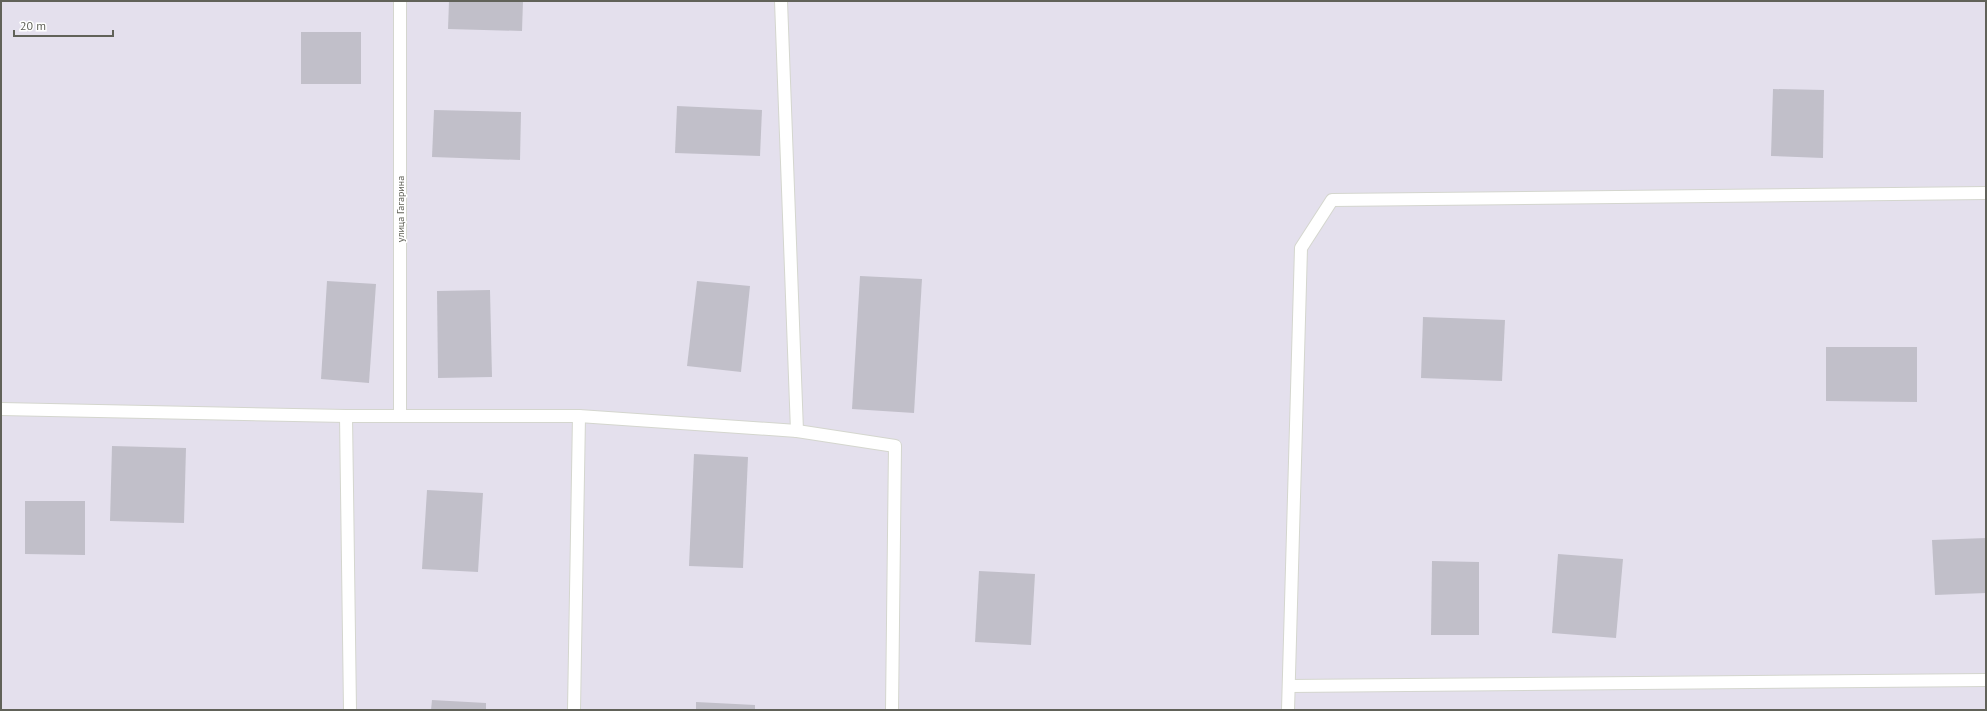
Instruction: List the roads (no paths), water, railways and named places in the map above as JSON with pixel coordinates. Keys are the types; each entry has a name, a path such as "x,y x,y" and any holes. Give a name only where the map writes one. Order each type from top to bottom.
{"street":[{"name":"улица Гагарина","path":"400,1 400,416"},
{"path":"781,1 797,431"},
{"path":"1288,710 1301,248 1332,200 1986,192"},
{"path":"1,409 346,416 579,416 797,431 895,446 892,710"},
{"path":"346,416 350,710"},
{"path":"574,710 579,416"},
{"path":"1289,686 1986,680"}]}
